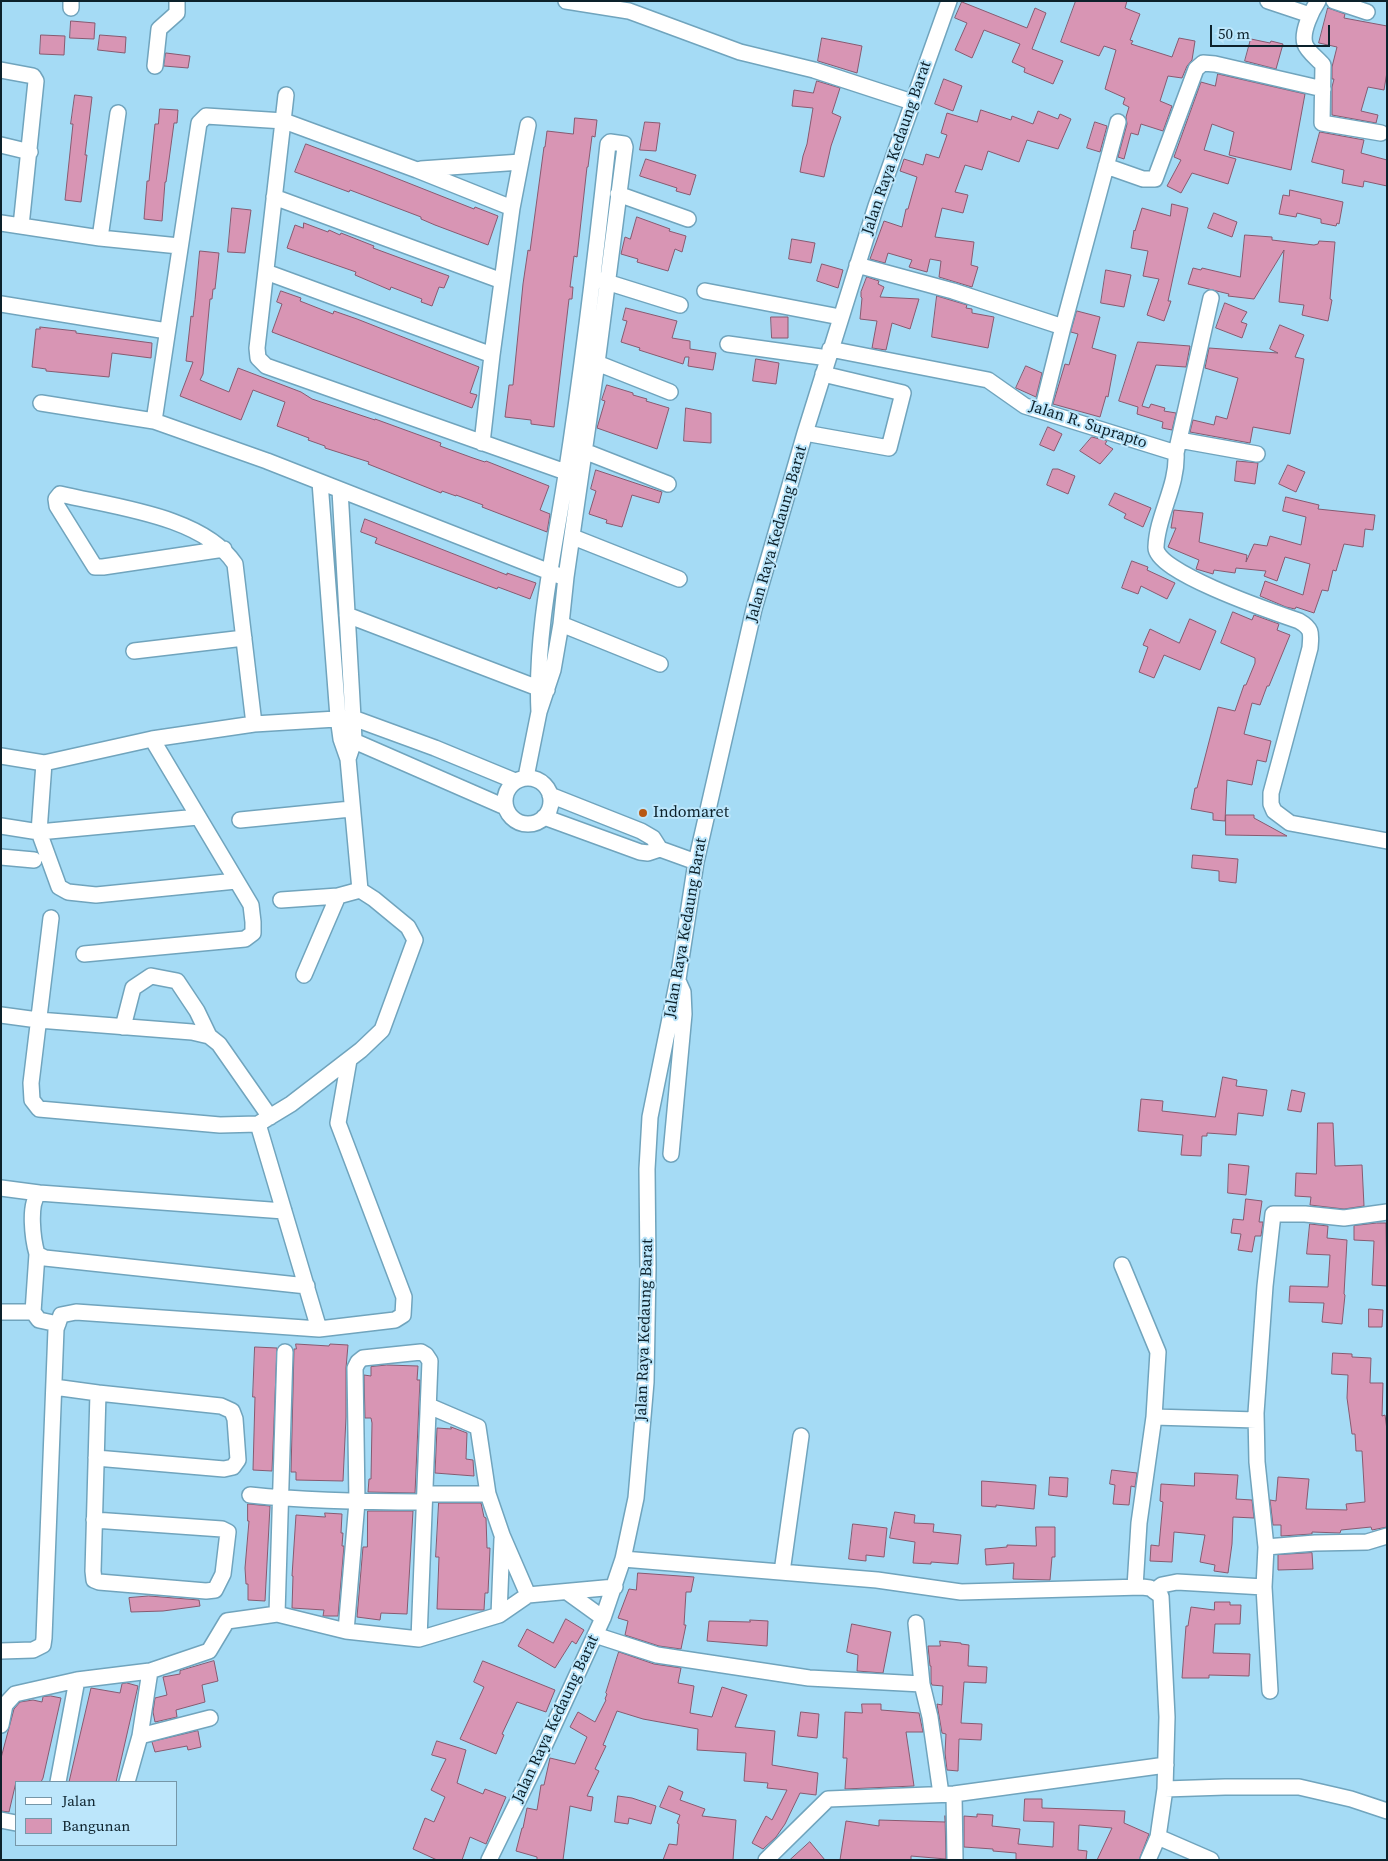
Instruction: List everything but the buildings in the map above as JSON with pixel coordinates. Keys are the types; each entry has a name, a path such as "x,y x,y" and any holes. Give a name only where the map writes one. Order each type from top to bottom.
{"street":[{"path":"155,66 159,29 176,13 177,1"},
{"path":"566,1 629,11 740,52 814,70 912,102"},
{"name":"Jalan Raya Kedaung Barat","path":"489,1860 603,1618 624,1559 636,1498 646,1382 648,1267 646,1169 650,1117 678,979 696,862 754,609 805,433 876,206 949,1"},
{"path":"1268,1 1310,15"},
{"path":"1318,1 1310,15 1304,44 1323,65 1322,123 1381,133"},
{"path":"1334,1 1368,12"},
{"path":"1106,166 1143,179 1155,179 1196,69 1203,63 1215,64 1324,89"},
{"path":"1,70 33,76 36,81 21,226"},
{"path":"286,94 257,348 258,358 266,366 573,475"},
{"path":"100,238 118,113"},
{"path":"154,421 199,123 202,118 206,116 284,121 417,170 512,208"},
{"path":"1042,411 1118,122"},
{"path":"482,443 512,208 528,124"},
{"path":"1,756 44,763 152,739 254,724 346,718 388,731 521,779 534,778 542,782 550,795 551,803 544,817 530,824 514,820 508,814 504,797 508,788 521,779 539,712 542,689 541,641 551,573 573,475 600,279 618,194 625,145 611,141 608,144 600,279 597,363 584,451 573,475 573,537 561,624 553,670 542,689"},
{"path":"1,145 30,152"},
{"path":"417,170 521,162"},
{"path":"618,194 688,219"},
{"path":"274,197 502,281"},
{"path":"1,223 100,238 180,246"},
{"path":"857,265 953,291 1063,327"},
{"path":"266,272 492,355"},
{"path":"600,279 680,305"},
{"path":"705,291 840,318"},
{"path":"1211,298 1178,447 1176,470 1159,528 1156,553 1162,560 1190,577 1241,601 1299,621 1308,626 1311,633 1310,648 1271,793 1271,804 1274,811 1290,823 1387,841"},
{"path":"1,304 167,331"},
{"name":"Jalan R. Suprapto","path":"728,344 829,353 988,380 1025,406 1042,411 1178,447 1257,454"},
{"path":"597,363 670,392"},
{"path":"805,433 889,448 903,393 823,374"},
{"path":"41,403 154,421 267,461 551,573 566,577"},
{"path":"584,451 668,484"},
{"path":"320,482 346,718"},
{"path":"340,490 347,615 347,740 351,809 360,890"},
{"path":"224,549 95,567 57,506 56,499 60,494 168,519 201,534 224,549 236,564 254,724"},
{"path":"573,537 679,579"},
{"path":"347,615 542,689"},
{"path":"561,624 660,664"},
{"path":"134,651 244,638"},
{"path":"382,754 388,731"},
{"path":"84,954 244,939 253,933 250,905 152,739"},
{"path":"347,740 505,806"},
{"path":"44,763 39,832 59,887 68,892 96,895 236,881"},
{"path":"550,795 641,831 653,838 660,849 696,862"},
{"path":"240,820 351,809"},
{"path":"1,826 39,832 198,817"},
{"path":"544,817 640,852 648,853 660,849"},
{"path":"1,857 34,860"},
{"path":"51,918 31,1084 32,1100 39,1109 220,1125 264,1120 292,1104 365,1047 382,1030 414,940 408,927 360,890 338,896 281,900"},
{"path":"304,976 338,896"},
{"path":"123,1027 133,988 151,976 177,981 197,1011 209,1036"},
{"path":"671,1154 684,1014 683,992 678,979"},
{"path":"1,1015 38,1020 192,1032 209,1036 219,1044 264,1120 284,1211 319,1329"},
{"path":"1,1651 33,1650 42,1645 44,1638 56,1329 61,1315 76,1312 319,1329 395,1320 403,1315 404,1297 338,1123 349,1060"},
{"path":"1,1188 39,1193 284,1211"},
{"path":"39,1193 36,1196 33,1208 34,1245 37,1254 33,1312 39,1320 58,1324"},
{"path":"1270,1691 1264,1587 1266,1547 1257,1462 1256,1420 1265,1286 1273,1214 1305,1214 1344,1218 1387,1212"},
{"path":"37,1254 45,1258 307,1286"},
{"path":"1122,1265 1158,1352 1154,1418 1139,1523 1135,1587"},
{"path":"1,1312 33,1312"},
{"path":"277,1614 285,1352"},
{"path":"346,1631 357,1502 355,1368 363,1358 421,1352 430,1361 419,1640"},
{"path":"54,1387 221,1406 232,1411 235,1419 238,1460 233,1468 224,1469 96,1458"},
{"path":"94,1520 222,1529 228,1532 223,1574 215,1590 206,1591 99,1582 94,1580 94,1520 98,1393"},
{"path":"429,1406 478,1427 488,1494 502,1535 528,1594"},
{"path":"1154,1418 1256,1420"},
{"path":"782,1572 801,1436"},
{"path":"250,1495 357,1502 488,1494"},
{"path":"499,1615 502,1535"},
{"path":"1266,1547 1315,1543 1367,1542 1387,1536"},
{"path":"624,1559 877,1580 961,1592 1150,1588 1162,1596 1167,1717 1165,1788 1158,1837 1148,1860"},
{"path":"1154,1591 1162,1585 1176,1582 1264,1587"},
{"path":"1,1725 4,1705 15,1694 77,1680 150,1671 209,1651 227,1621 277,1614 346,1631 419,1640 499,1615 528,1594 614,1587"},
{"path":"567,1592 603,1618"},
{"path":"916,1623 922,1684 948,1794 956,1860"},
{"path":"595,1635 657,1655 800,1677 922,1684"},
{"path":"127,1781 140,1736 150,1671"},
{"path":"58,1781 77,1680"},
{"path":"140,1736 210,1718"},
{"path":"766,1860 828,1799 948,1794 1166,1765"},
{"path":"1165,1788 1299,1787 1351,1798 1387,1811"},
{"path":"1,1820 15,1823"},
{"path":"1158,1837 1211,1860"}],"place":[{"name":"Indomaret","path":"643,813"}]}
